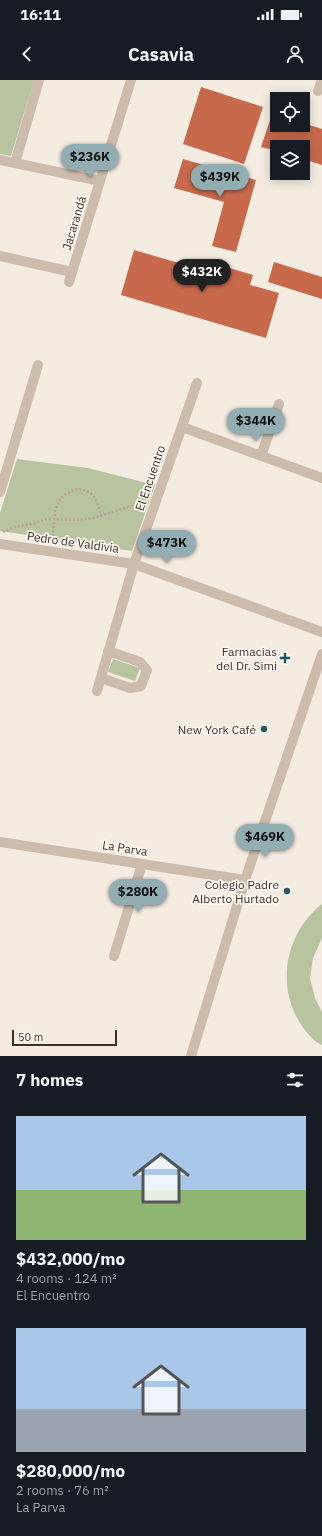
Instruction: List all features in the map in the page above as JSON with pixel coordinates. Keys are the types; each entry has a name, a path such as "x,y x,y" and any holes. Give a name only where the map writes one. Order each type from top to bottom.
{"street":[{"path":"15,163 39,80"},
{"name":"Jacarandá","path":"0,256 71,277 131,80"},
{"path":"318,91 322,80"},
{"path":"0,160 100,181"},
{"path":"0,492 38,365"},
{"name":"El Encuentro","path":"97,691 134,564 197,383"},
{"path":"261,456 279,404"},
{"path":"182,427 322,478"},
{"name":"Pedro de Valdivia","path":"0,544 134,564 322,632"},
{"path":"101,678 130,688 141,686 147,670 140,662 108,651"},
{"path":"191,1056 245,880 322,654"},
{"name":"La Parva","path":"0,842 245,880"},
{"path":"114,956 142,864"}],"path":[{"path":"51,552 57,504 63,496 70,491 81,489 91,494 98,504 101,516"},
{"path":"0,533 13,527 33,524 47,519 55,518 77,520 94,518 131,506 154,508"}],"green space":[{"path":"0,80 34,80 11,156 0,154"},
{"path":"17,459 88,468 155,485 132,551 0,531 0,513"},
{"path":"113,659 140,668 135,681 108,672"},
{"name":"Colegio Padre Alberto Hurtado","path":"322,904 322,938 313,958 310,978 315,998 322,1012 322,1045 316,1042 308,1034 294,1011 289,995 287,978 288,961 292,945 299,930 309,916"}],"building":[{"path":"201,87 263,107 244,164 183,144"},
{"path":"270,120 270,132 310,132 310,125 322,129 322,165 310,161 310,140 270,140 270,149 261,147"},
{"path":"183,159 256,180 236,252 212,246 224,202 174,188"},
{"path":"134,250 210,272 213,263 253,275 250,285 279,293 266,338 121,295"},
{"path":"274,262 322,277 322,299 268,282"}],"place":[{"name":"Farmacias del Dr. Simi","path":"285,658"},
{"name":"New York Café","path":"264,729"},
{"name":"Colegio Padre Alberto Hurtado","path":"287,891"}]}
